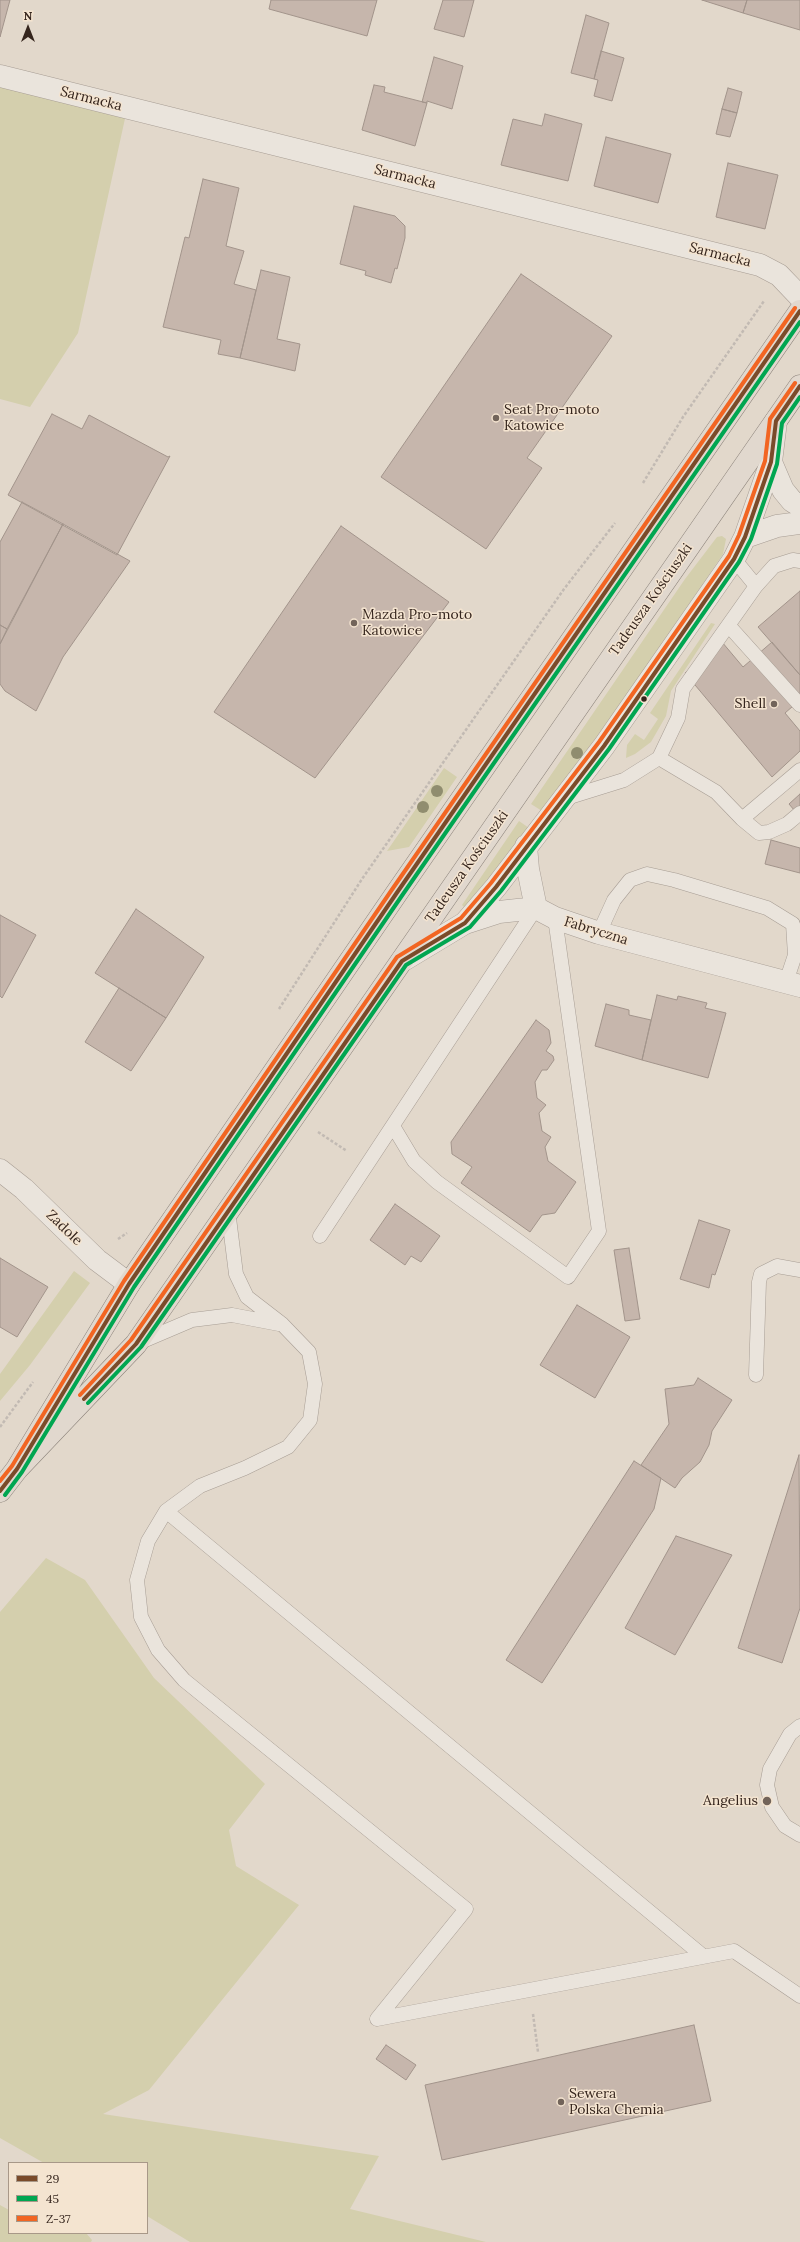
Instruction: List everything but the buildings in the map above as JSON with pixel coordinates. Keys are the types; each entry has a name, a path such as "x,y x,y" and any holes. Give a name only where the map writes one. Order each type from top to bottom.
{"main road":[{"name":"Tadeusza Kościuszki","path":"17,1469 129,1284 383,913 800,311"},
{"name":"Tadeusza Kościuszki","path":"0,1491 17,1469 136,1344 800,386"}],"street":[{"name":"Sarmacka","path":"0,76 760,265 779,275 800,297"},
{"path":"465,923 496,887 604,746 734,559 745,537 771,462 776,421"},
{"path":"771,462 776,479 783,490 792,501 800,506"},
{"path":"745,537 777,526 800,523"},
{"path":"526,846 528,869 546,913"},
{"name":"Fabryczna","path":"402,960 465,923 499,912 546,913 599,933 793,984"},
{"name":"Zadole","path":"0,1170 24,1188 97,1260 129,1284"}],"lane":[{"path":"734,559 756,586"},
{"path":"562,800 624,780 659,758 678,718 683,689 756,586 774,566 793,560 800,561"},
{"path":"729,626 800,705"},
{"path":"659,758 716,792 742,819 759,833 787,824 800,813"},
{"path":"742,819 800,770"},
{"path":"599,933 614,900 630,880 647,874 674,880 767,908 793,924 795,955 793,984"},
{"path":"393,1126 414,1162 437,1182 568,1278 599,1231 546,913"},
{"path":"320,1236 393,1126 546,913"},
{"path":"228,1210 236,1274 247,1297 282,1324 309,1352 315,1384 310,1420 288,1448 245,1468 200,1486 166,1510 148,1542 137,1580 141,1618 158,1650 184,1680 466,1908 377,2019 734,1951 800,1996"},
{"path":"756,1375 759,1282 761,1274 777,1266 800,1270"},
{"path":"136,1344 192,1320 199,1319 232,1315 282,1324"},
{"path":"166,1510 703,1956"},
{"path":"800,1726 790,1734 770,1769 767,1785 772,1807 785,1826 800,1835"}],"path":[{"path":"642,485 684,417 768,296"},
{"path":"564,589 620,517"},
{"path":"314,1129 367,1165"},
{"path":"530,1990 538,2052"}],"shaded area":[{"path":"0,78 126,114 78,333 30,407 0,399"},
{"path":"722,536 726,539 723,554 635,685 542,811 531,804 685,579 717,537"},
{"path":"711,623 715,624 671,691 666,716 651,742 635,754 626,758 627,745 635,734 644,740 658,719 650,713"},
{"path":"444,768 457,777 409,847 387,851"},
{"path":"519,821 529,828 465,908 462,905"},
{"path":"74,1271 90,1283 30,1365 0,1401 0,1374"},
{"path":"46,1558 85,1580 154,1678 265,1784 229,1830 236,1866 299,1905 149,2090 103,2114 379,2156 350,2209 486,2242 190,2242 148,2217 148,2162 42,2162 0,2138 0,1612"},
{"path":"0,2205 8,2209 8,2234 87,2234 92,2240 91,2242 0,2242"}],"transit line":[{"name":"Z-37","path":"0,1481 12,1466 124,1281 391,891 795,308"},
{"name":"29","path":"0,1491 17,1469 129,1284 396,894 800,311"},
{"name":"45","path":"5,1495 22,1472 134,1287 401,897 800,322"},
{"name":"Z-37","path":"80,1395 131,1340 397,957 461,918 491,883 599,742 729,556 739,535 765,461 770,419 795,383"},
{"name":"29","path":"84,1399 136,1344 402,961 465,923 496,887 604,746 734,559 745,537 771,462 776,421 800,386"},
{"name":"45","path":"88,1403 141,1347 406,965 470,927 501,891 609,749 739,562 751,539 777,464 782,423 800,397"}],"place":[{"name":"Seat Pro-moto Katowice","path":"496,418"},
{"name":"Mazda Pro-moto Katowice","path":"354,623"},
{"name":"Shell","path":"774,704"},
{"name":"Angelius","path":"767,1801"},
{"name":"Sewera Polska Chemia","path":"561,2102"}]}
